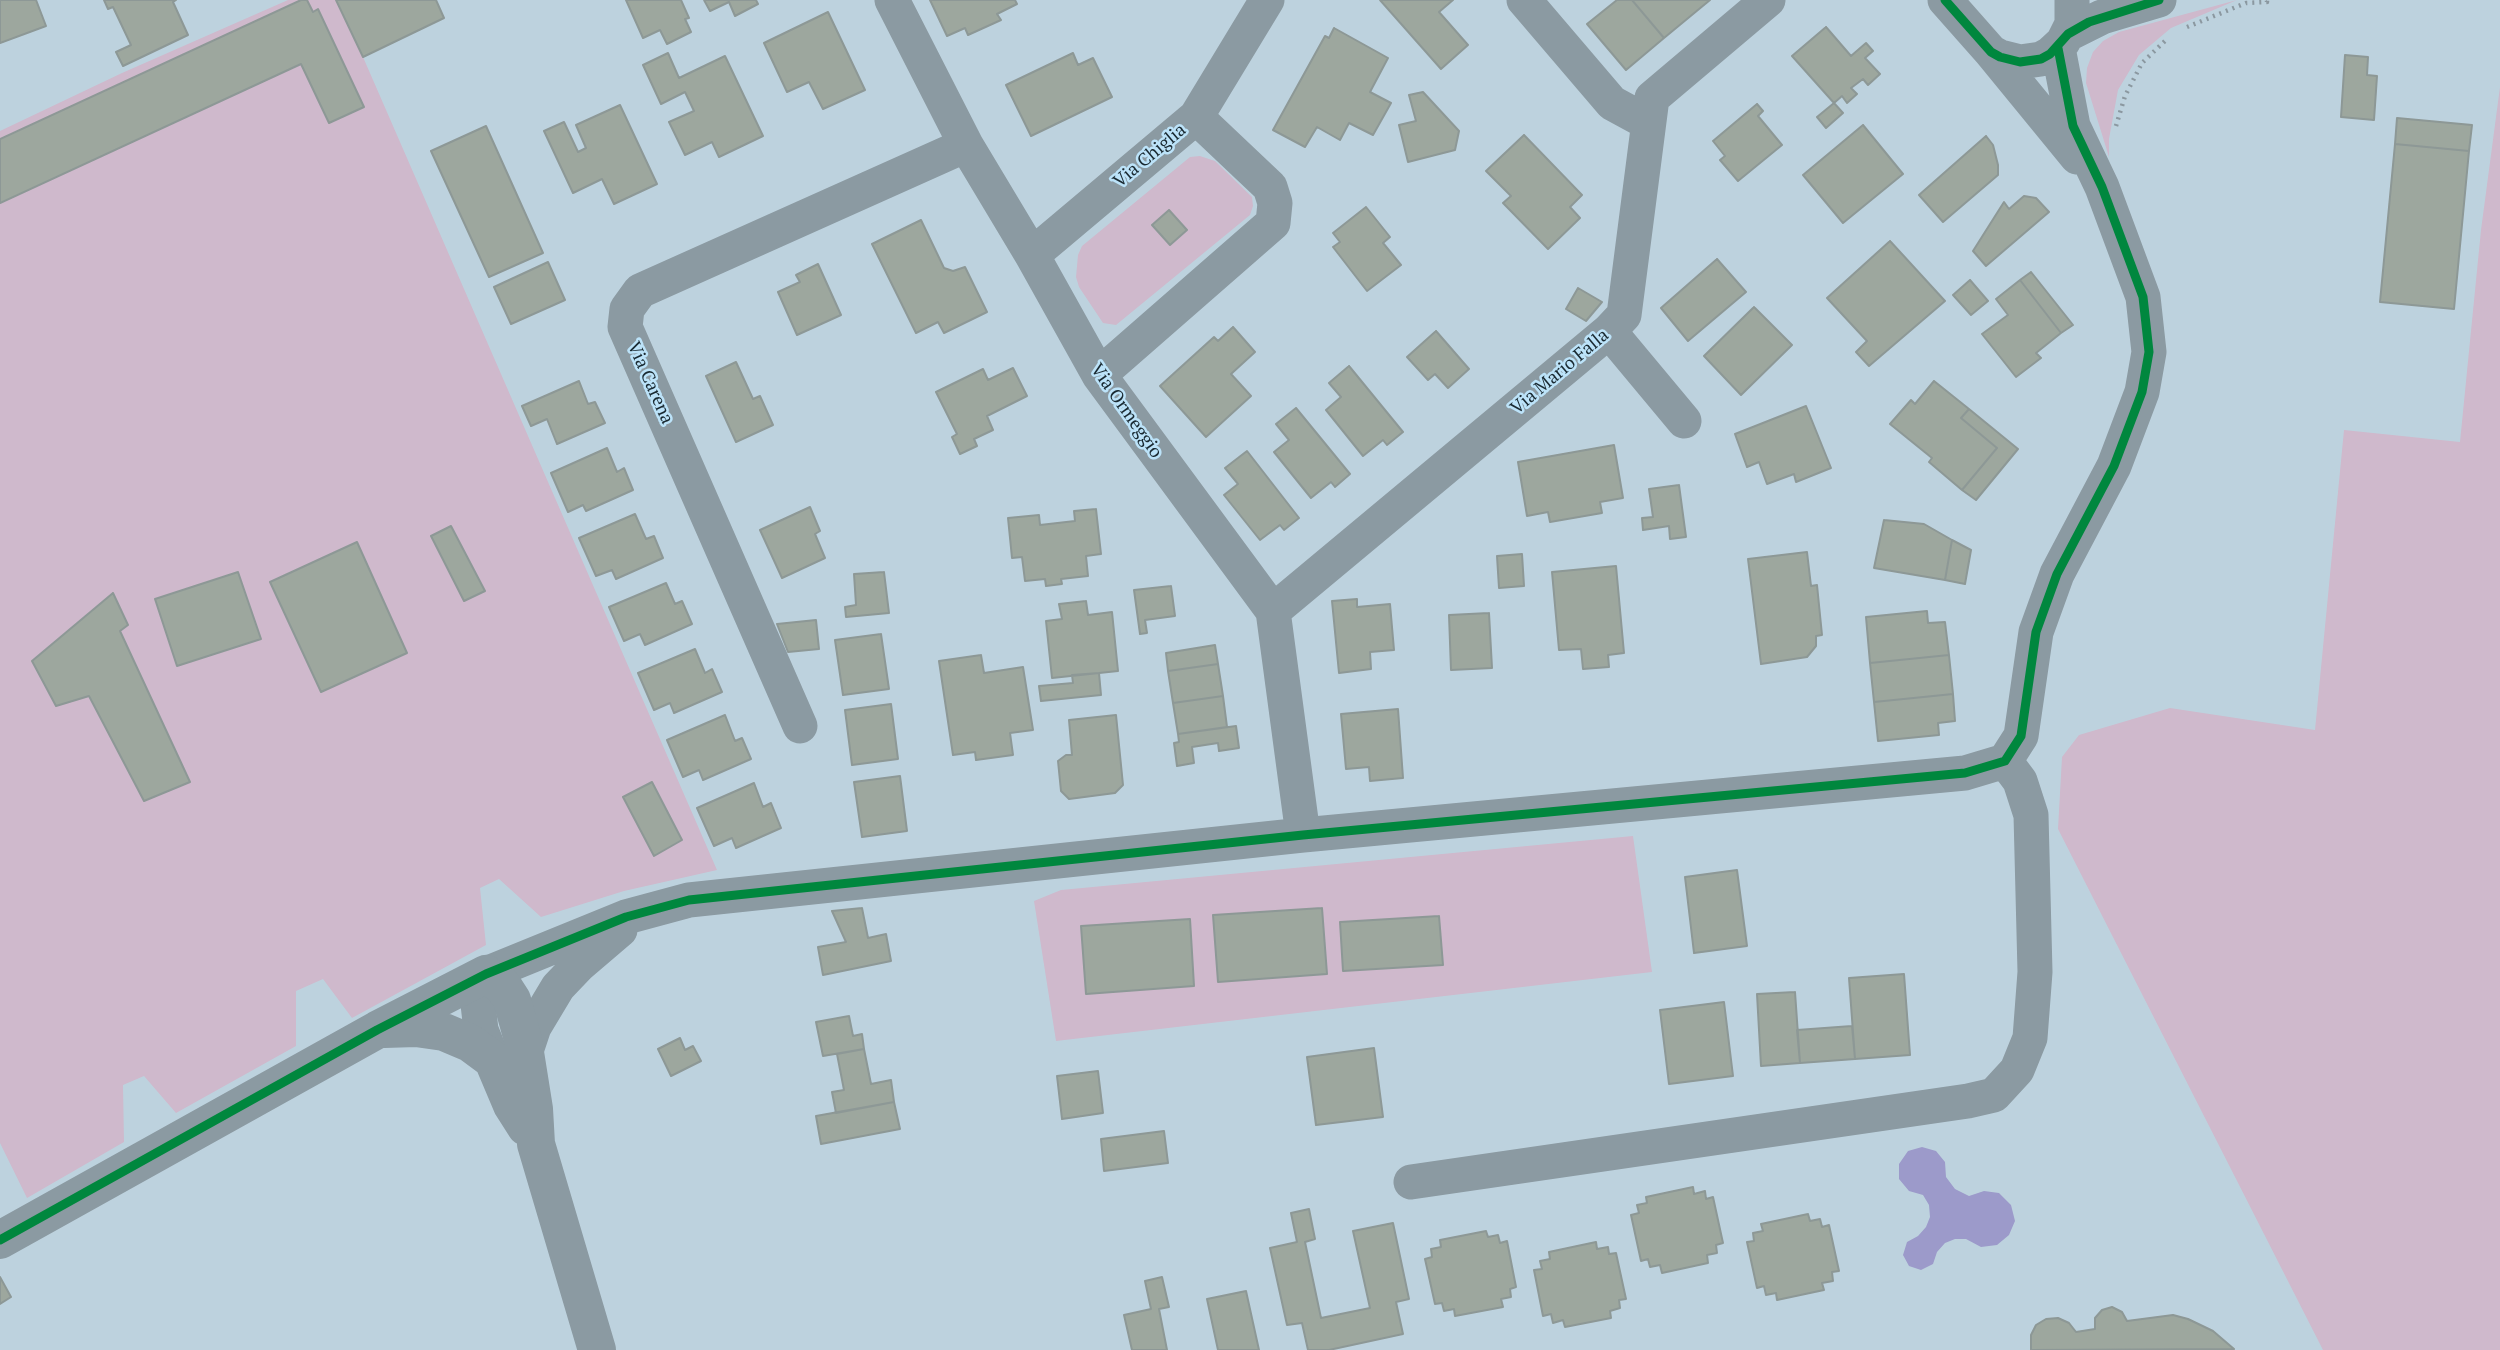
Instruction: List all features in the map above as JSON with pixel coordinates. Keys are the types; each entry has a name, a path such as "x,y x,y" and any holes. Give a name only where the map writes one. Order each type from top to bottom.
{"street":[{"name":"Via Ormeggio","path":"892,0 966,145 1099,375 1273,611 1303,835"},
{"name":"Via Chiglia","path":"1032,255 1196,117 1267,0"},
{"path":"1524,0 1612,103 1647,122"},
{"name":"Via Mario Falla","path":"1273,611 1609,331 1624,315 1651,98 1768,0"},
{"path":"1945,0 2102,187"},
{"path":"1973,0 1972,16 1985,45 2000,57 2020,62 2040,59 2102,17 2159,0"},
{"path":"0,1240 377,1030 486,974 639,914 689,900 1303,835 1965,773 2005,761 2021,736 2036,632 2057,573 2114,466 2142,392 2149,352 2143,297 2102,187 2073,126 2063,41 2073,12 2072,0"},
{"path":"1099,375 1273,223 1275,203 1270,187 1196,117"},
{"name":"Via Carena","path":"800,726 625,327 627,309 640,291 966,145"},
{"path":"1609,331 1684,421"},
{"path":"1411,1182 1994,1095 2017,1070 2030,1038 2035,972 2031,815 2020,781 2005,761"},
{"path":"509,1057 534,1027 558,987 579,965 639,914"},
{"path":"486,974 503,986 512,1000 509,1057 512,1105 536,1144 597,1350"},
{"path":"377,1030 416,1028 444,1032 509,1057"}],"path":[{"path":"2183,29 2231,8 2267,0"},
{"path":"2114,135 2125,96 2142,63 2170,36"}],"shaded area":[{"path":"288,0 336,0 717,870 624,891 541,917 499,879 480,888 486,945 352,1018 323,979 296,991 296,1046 176,1113 144,1076 123,1085 124,1142 27,1198 0,1143 0,131 122,73"},
{"path":"2237,0 2171,28 2139,55 2118,90 2109,139 2109,157 2086,83 2087,68 2093,52 2103,41 2119,32"},
{"path":"2500,87 2500,1350 2323,1350 2058,829 2062,757 2079,735 2170,708 2315,730 2344,430 2460,442 2481,230"},
{"path":"1200,156 1215,161 1252,197 1250,215 1116,325 1103,323 1079,287 1076,277 1078,255 1082,246 1190,157"},
{"path":"1633,836 1652,972 1056,1041 1034,901 1061,890"}],"water":[{"path":"1922,1147 1936,1151 1945,1162 1946,1177 1955,1189 1969,1196 1984,1191 1999,1193 2011,1205 2015,1221 2009,1235 1997,1245 1981,1247 1966,1239 1955,1239 1945,1243 1937,1252 1933,1264 1921,1270 1909,1266 1903,1255 1907,1242 1918,1236 1926,1227 1930,1217 1929,1205 1923,1195 1909,1191 1899,1179 1899,1164 1908,1151"}],"building":[{"path":"0,0 36,0 46,26 0,43"},
{"path":"104,0 176,0 173,2 188,35 123,66 116,52 131,45 113,7 108,9"},
{"path":"301,0 307,0 313,12 318,9 364,107 329,123 301,64 0,203 0,139"},
{"path":"336,0 436,0 444,18 363,57"},
{"path":"626,0 681,0 689,18 685,19 691,32 667,44 660,30 643,38"},
{"path":"704,0 756,0 758,4 735,16 729,2 710,11"},
{"path":"930,0 1015,0 1017,4 997,14 1001,20 968,35 965,28 947,36"},
{"path":"1380,0 1453,0 1439,12 1468,45 1441,69"},
{"path":"1617,0 1632,0 1664,38 1626,70 1587,24"},
{"path":"1632,0 1710,0 1664,38"},
{"path":"828,12 865,90 823,109 809,82 787,92 764,43"},
{"path":"1826,27 1851,56 1866,43 1873,51 1865,58 1880,74 1868,85 1863,79 1851,88 1857,94 1847,103 1842,96 1834,103 1792,56"},
{"path":"1334,28 1388,58 1370,92 1391,103 1373,135 1349,123 1340,140 1317,127 1305,147 1273,130 1325,36 1329,38"},
{"path":"668,53 679,78 725,56 763,136 719,157 712,142 685,155 669,122 694,111 685,92 661,104 643,65"},
{"path":"1073,53 1078,65 1093,58 1112,97 1031,136 1006,85"},
{"path":"2345,55 2368,57 2367,75 2377,76 2374,120 2341,117"},
{"path":"1423,92 1459,131 1455,150 1408,162 1399,125 1416,121 1409,95"},
{"path":"1834,103 1843,113 1826,128 1817,117"},
{"path":"1757,104 1763,111 1758,116 1782,145 1738,181 1720,160 1725,156 1713,141"},
{"path":"620,105 657,184 614,204 602,179 573,193 544,131 564,122 578,152 586,148 576,125"},
{"path":"2397,118 2472,125 2469,151 2395,144"},
{"path":"1863,125 1903,174 1843,223 1803,175"},
{"path":"486,126 543,253 489,277 431,151"},
{"path":"1524,135 1582,195 1570,207 1580,218 1548,249 1503,203 1511,196 1486,171"},
{"path":"1986,136 1993,145 1998,175 1943,222 1919,195"},
{"path":"2395,144 2469,151 2454,309 2380,302"},
{"path":"2024,196 2036,198 2049,212 1986,266 1973,251 2004,202 2009,209"},
{"path":"1366,207 1390,237 1383,243 1401,265 1367,291 1333,247 1340,242 1333,233"},
{"path":"1169,210 1187,230 1170,245 1152,225"},
{"path":"921,220 944,268 953,271 965,267 987,312 944,333 938,322 916,333 872,244"},
{"path":"1890,241 1945,301 1869,366 1856,352 1867,341 1827,298"},
{"path":"1717,259 1746,292 1688,341 1661,308"},
{"path":"548,262 565,300 511,324 494,287"},
{"path":"818,264 841,315 797,335 778,292 800,282 796,275"},
{"path":"2031,272 2073,325 2061,333 2020,280"},
{"path":"1970,280 1988,301 1971,315 1953,295"},
{"path":"2020,280 2061,333 2036,353 2041,358 2016,377 1982,334 2008,315 1996,299"},
{"path":"1578,288 1602,302 1586,321 1566,309"},
{"path":"1754,307 1792,345 1741,395 1704,356"},
{"path":"1233,327 1255,352 1231,374 1251,396 1206,437 1160,386 1214,337 1218,341"},
{"path":"1436,331 1469,369 1448,388 1435,374 1428,380 1407,357"},
{"path":"736,362 753,399 760,396 773,425 736,442 706,376"},
{"path":"1349,366 1403,432 1387,445 1383,440 1363,456 1326,410 1341,397 1329,383"},
{"path":"1013,368 1027,396 987,416 993,430 974,439 977,446 960,454 952,437 957,434 936,392 983,369 988,380"},
{"path":"579,381 588,404 595,402 605,423 557,444 547,419 531,426 522,406"},
{"path":"1934,381 1969,409 1961,418 1997,448 1962,490 1929,462 1932,458 1890,424 1911,400 1915,404"},
{"path":"1806,406 1831,468 1796,482 1794,474 1767,484 1759,462 1747,467 1735,434"},
{"path":"1296,408 1350,474 1335,487 1331,482 1311,498 1274,452 1289,440 1276,424"},
{"path":"1969,409 2018,449 1976,500 1962,490 1997,448 1961,418"},
{"path":"1614,445 1623,498 1600,502 1602,513 1550,522 1548,512 1527,516 1518,462"},
{"path":"607,448 617,472 624,468 633,490 586,511 583,505 568,512 551,473"},
{"path":"1247,451 1299,518 1284,530 1280,525 1260,540 1224,495 1238,484 1225,468"},
{"path":"1679,485 1686,537 1670,539 1669,526 1643,530 1642,518 1653,517 1649,489"},
{"path":"810,507 820,531 815,534 825,558 782,578 760,530"},
{"path":"1096,509 1101,554 1086,556 1088,576 1061,579 1062,584 1046,586 1045,579 1025,581 1022,557 1012,558 1008,518 1039,515 1040,525 1075,521 1074,511"},
{"path":"635,514 646,539 654,536 663,558 616,579 612,570 596,576 579,538"},
{"path":"1884,520 1924,524 1952,540 1945,580 1874,568"},
{"path":"451,526 485,591 464,601 431,536"},
{"path":"1952,540 1971,550 1965,584 1945,580"},
{"path":"357,542 407,653 321,692 270,582"},
{"path":"1807,552 1811,586 1817,585 1822,635 1816,636 1816,646 1807,657 1761,664 1748,559"},
{"path":"1522,554 1524,586 1499,588 1497,556"},
{"path":"1616,566 1624,653 1608,655 1609,667 1583,669 1581,649 1559,650 1552,572"},
{"path":"238,572 261,639 177,666 155,599"},
{"path":"884,572 889,613 846,617 845,607 856,605 854,574"},
{"path":"666,583 675,604 682,601 692,624 645,645 640,634 624,641 609,607"},
{"path":"1171,586 1175,616 1145,620 1147,633 1140,634 1134,590"},
{"path":"113,593 128,625 120,631 190,782 144,801 89,696 56,706 32,661"},
{"path":"1357,599 1357,607 1390,604 1394,650 1370,652 1371,669 1339,673 1332,601"},
{"path":"1086,601 1088,615 1112,612 1118,671 1052,678 1046,621 1062,619 1059,604"},
{"path":"1927,611 1928,623 1945,622 1949,655 1870,663 1866,617"},
{"path":"1489,613 1492,668 1451,670 1449,615"},
{"path":"816,620 819,649 788,652 777,624"},
{"path":"881,634 889,689 843,695 835,640"},
{"path":"1215,645 1218,664 1168,671 1166,653"},
{"path":"695,649 705,673 712,669 722,692 674,713 670,703 654,710 638,673"},
{"path":"981,655 984,673 1023,667 1033,730 1010,733 1013,755 976,760 975,752 953,755 939,661"},
{"path":"1949,655 1953,694 1874,702 1870,663"},
{"path":"1218,664 1223,696 1173,703 1168,671"},
{"path":"1099,673 1101,695 1041,701 1039,686 1073,683 1072,675"},
{"path":"1953,694 1955,721 1938,723 1939,735 1878,741 1874,702"},
{"path":"1223,696 1227,727 1178,734 1173,703"},
{"path":"891,704 898,759 852,765 845,710"},
{"path":"1398,709 1403,778 1370,781 1369,767 1346,769 1341,714"},
{"path":"725,715 735,741 742,738 751,759 703,780 699,770 683,777 667,740"},
{"path":"1116,715 1123,785 1115,793 1069,799 1061,791 1058,761 1066,755 1072,755 1069,720"},
{"path":"1236,726 1239,748 1219,751 1218,743 1192,747 1194,763 1177,766 1174,743 1179,742 1178,734"},
{"path":"900,776 907,831 862,837 854,782"},
{"path":"652,782 682,840 654,856 623,797"},
{"path":"754,783 763,807 771,803 781,828 736,848 732,838 714,846 697,808"},
{"path":"1737,870 1747,946 1694,953 1685,877"},
{"path":"862,908 868,938 886,934 891,961 823,975 818,947 846,942 832,911"},
{"path":"1322,908 1327,974 1218,982 1213,915"},
{"path":"1439,916 1443,965 1343,971 1340,922"},
{"path":"1190,919 1194,986 1086,994 1081,926"},
{"path":"1904,974 1910,1055 1855,1059 1849,978"},
{"path":"1795,992 1800,1063 1761,1066 1757,994"},
{"path":"1724,1002 1733,1076 1669,1084 1660,1010"},
{"path":"849,1016 853,1036 862,1034 864,1049 823,1056 816,1022"},
{"path":"1852,1026 1855,1059 1800,1063 1797,1030"},
{"path":"680,1038 685,1050 693,1046 701,1061 671,1076 658,1049"},
{"path":"1374,1048 1383,1117 1316,1125 1307,1057"},
{"path":"864,1049 871,1084 891,1080 894,1102 836,1113 832,1092 844,1090 837,1054"},
{"path":"1098,1071 1103,1113 1062,1119 1057,1076"},
{"path":"894,1102 900,1129 821,1144 816,1116"},
{"path":"1164,1131 1168,1163 1104,1171 1101,1139"},
{"path":"1693,1187 1694,1194 1705,1191 1706,1199 1713,1197 1723,1243 1716,1245 1717,1253 1707,1255 1708,1263 1662,1273 1660,1265 1650,1267 1648,1259 1641,1261 1631,1215 1639,1213 1637,1205 1647,1203 1646,1197"},
{"path":"1309,1209 1315,1239 1305,1242 1321,1318 1370,1308 1353,1231 1393,1223 1409,1299 1396,1302 1403,1334 1329,1350 1308,1350 1302,1323 1287,1325 1270,1248 1297,1242 1291,1213"},
{"path":"1808,1214 1810,1221 1820,1219 1822,1227 1829,1225 1839,1271 1832,1272 1833,1281 1822,1283 1824,1290 1777,1300 1776,1293 1766,1295 1764,1286 1757,1288 1747,1242 1754,1241 1753,1233 1763,1231 1761,1224"},
{"path":"1486,1231 1488,1237 1498,1235 1500,1243 1507,1241 1516,1287 1510,1289 1511,1297 1501,1299 1503,1307 1455,1316 1454,1309 1444,1311 1442,1303 1435,1304 1425,1259 1432,1257 1431,1249 1441,1247 1440,1240"},
{"path":"1596,1242 1597,1249 1608,1247 1609,1254 1616,1253 1626,1299 1619,1300 1620,1308 1610,1311 1611,1318 1565,1327 1563,1320 1553,1323 1551,1314 1543,1316 1534,1270 1542,1269 1540,1261 1550,1259 1549,1252"},
{"path":"0,1277 11,1297 0,1304"},
{"path":"1162,1277 1169,1307 1159,1309 1167,1350 1132,1350 1124,1315 1151,1309 1145,1281"},
{"path":"1246,1291 1259,1350 1218,1350 1207,1299"},
{"path":"2112,1307 2122,1312 2127,1321 2173,1315 2188,1319 2213,1331 2234,1349 2031,1350 2031,1335 2036,1325 2046,1319 2058,1318 2069,1323 2076,1332 2095,1329 2095,1318 2102,1310"}],"cycle path":[{"path":"1945,0 1991,52 2020,62 2041,59 2050,54 2068,34 2089,22 2159,0"},
{"path":"0,1240 377,1030 486,974 626,917 689,900 1303,835 1965,773 2005,761 2021,736 2036,632 2057,574 2114,466 2142,392 2149,352 2143,297 2102,187 2073,126 2058,48"}]}
